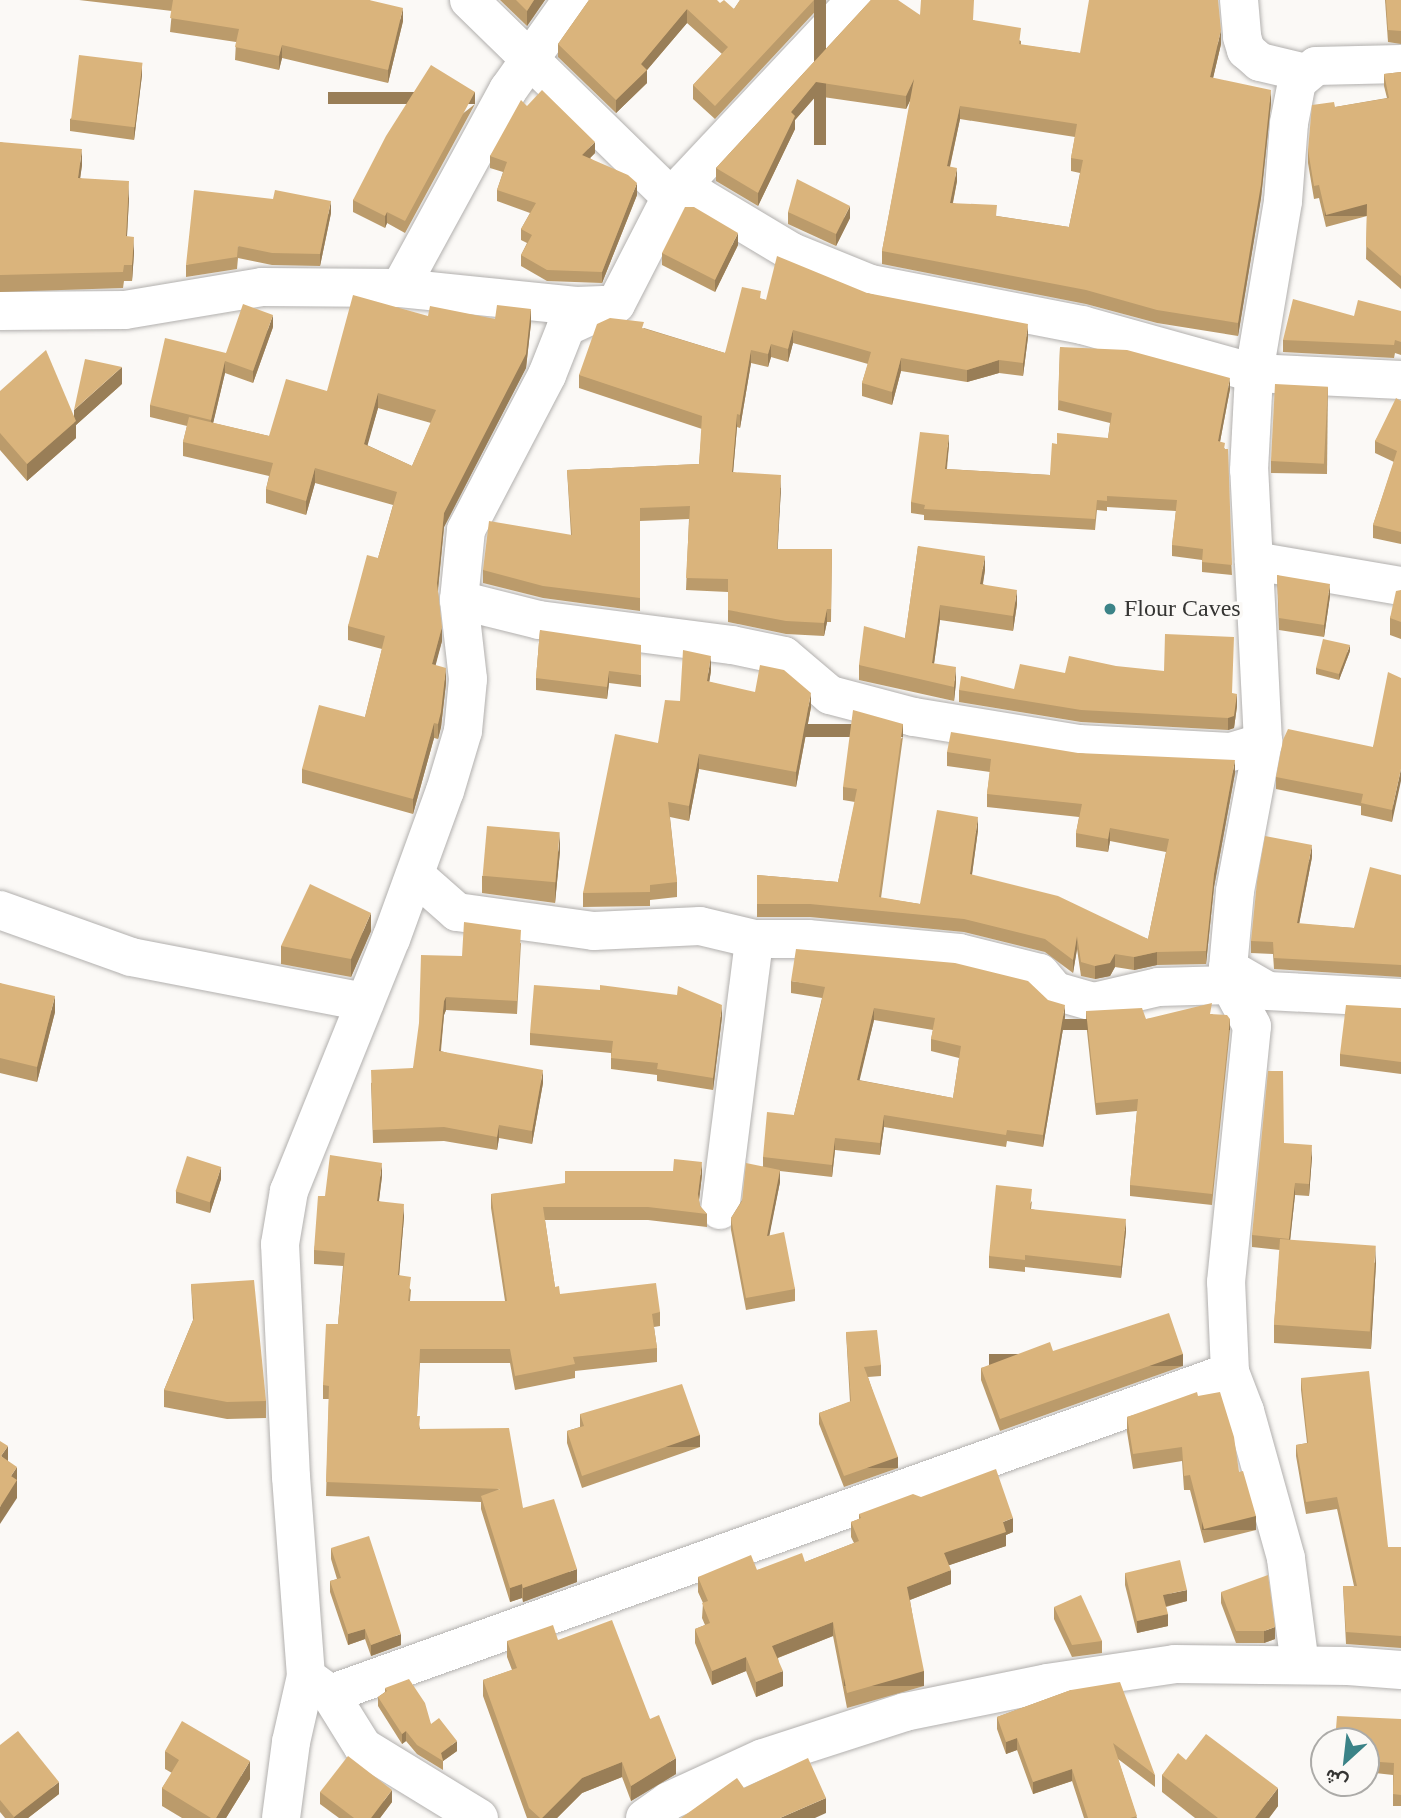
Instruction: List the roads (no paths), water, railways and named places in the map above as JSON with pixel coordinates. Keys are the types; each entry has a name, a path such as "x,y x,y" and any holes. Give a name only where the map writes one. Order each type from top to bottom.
{"street":[{"path":"469,0 528,61 671,197 700,197 792,252 871,284 1082,325 1254,373 1401,380"},
{"path":"400,288 508,90 572,0"},
{"path":"479,1818 363,1747 318,1685 290,1464 280,1244 289,1191 415,875 463,731 468,679 459,600 466,530 547,375 566,327 616,304 671,197 856,0"},
{"path":"1239,0 1242,37 1251,56 1260,62 1306,73"},
{"path":"1300,1665 1286,1558 1245,1411 1230,1372 1226,1282 1252,1026 1229,976 1235,891 1263,741 1249,470 1254,373 1283,201 1289,122 1297,82 1316,66 1401,64"},
{"path":"0,311 125,310 262,287 400,288 576,306 616,304"},
{"path":"1254,561 1401,586"},
{"path":"459,600 539,620 732,645 784,656 830,695 914,717 1079,744 1231,752 1263,741"},
{"path":"415,875 457,912 594,931 700,926 754,939 808,939 959,953 1040,972 1055,991 1094,1002 1158,987 1229,976 1268,991 1401,998"},
{"path":"0,910 131,957 365,1002"},
{"path":"720,1210 754,939"},
{"path":"281,1818 291,1742 318,1685 1230,1372"},
{"path":"645,1818 669,1801 763,1758 905,1712 1046,1683 1175,1664 1300,1665 1401,1670"}],"place":[{"name":"Flour Caves","path":"1110,609"}]}
